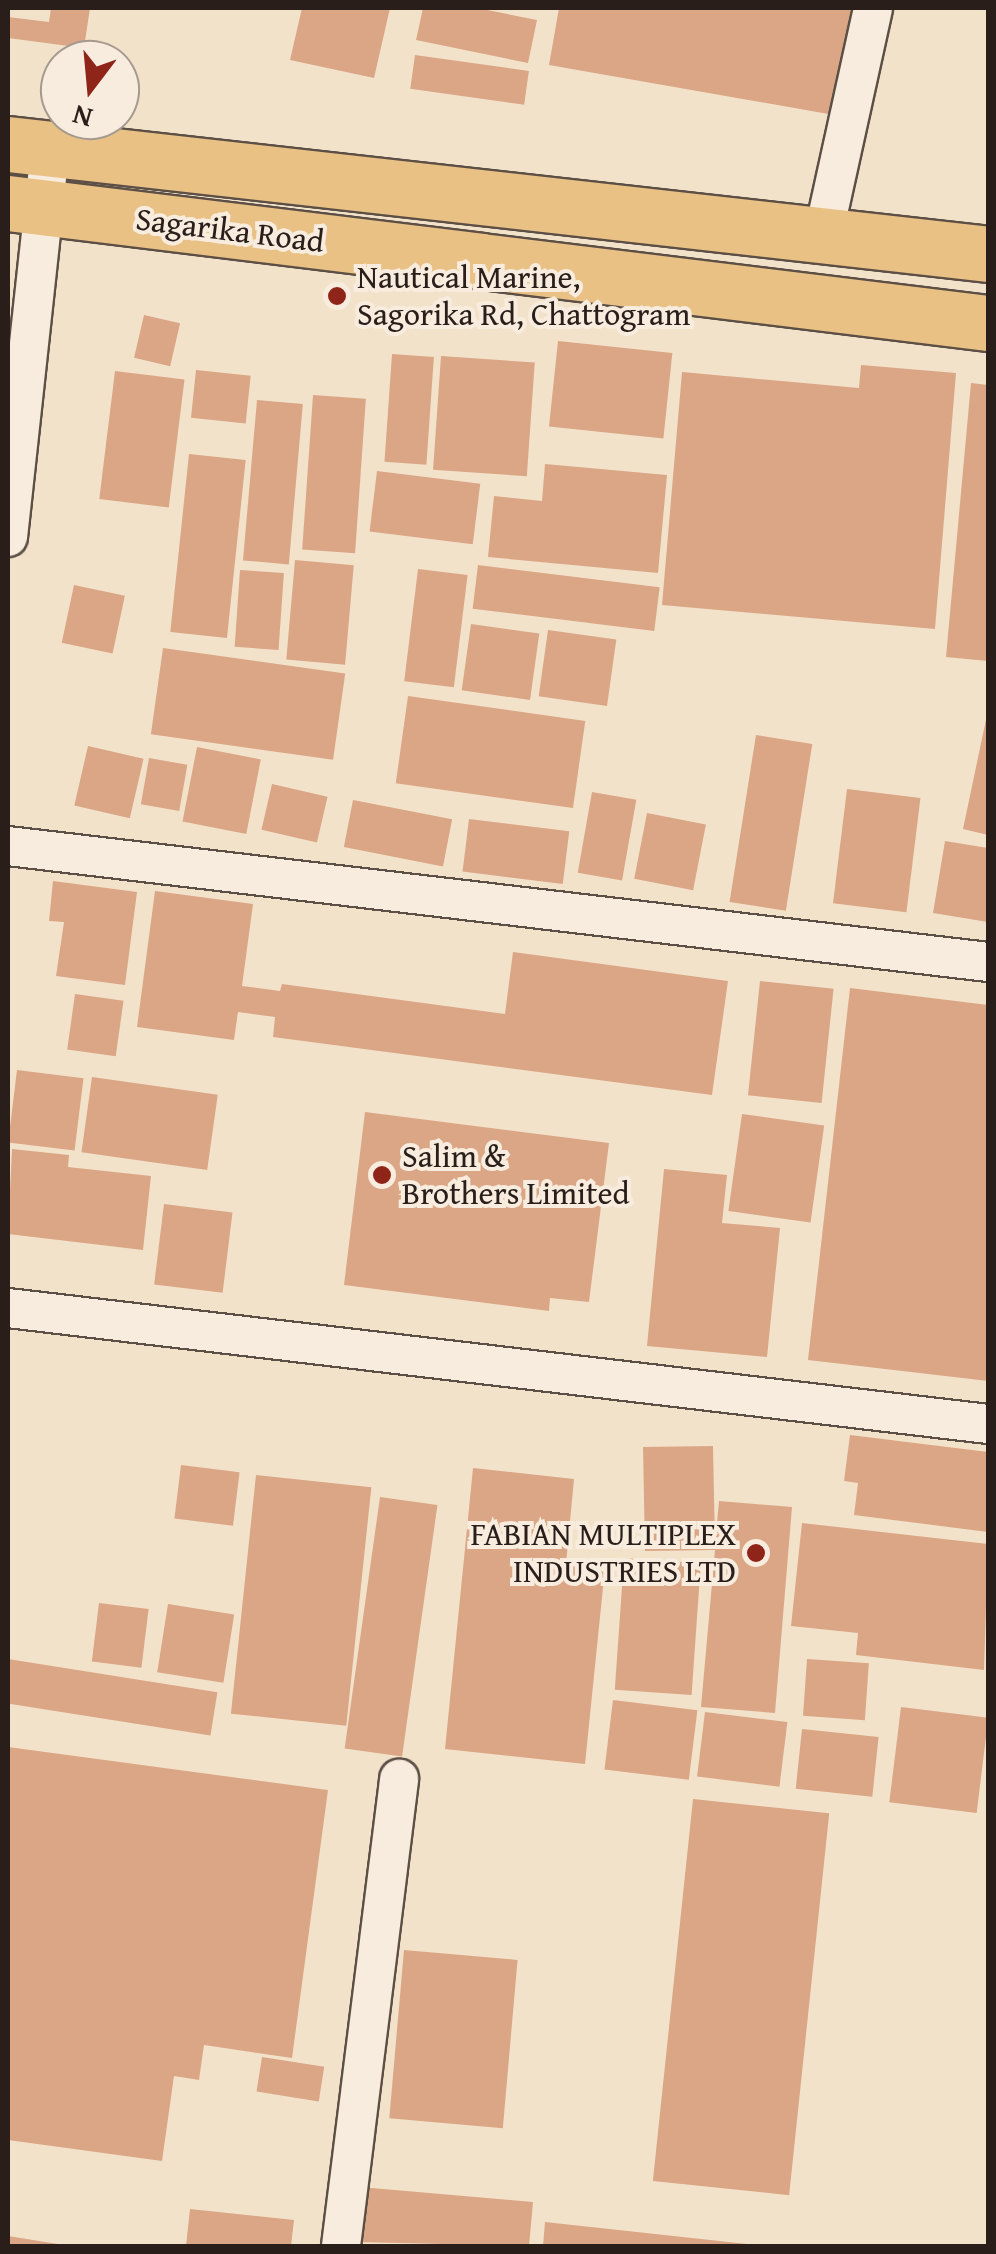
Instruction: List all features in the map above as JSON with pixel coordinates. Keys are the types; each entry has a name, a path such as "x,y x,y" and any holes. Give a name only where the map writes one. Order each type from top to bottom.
{"main road":[{"name":"Sagarika Road","path":"29,147 988,254"},
{"name":"Sagarika Road","path":"25,205 988,323"},
{"path":"812,301 823,236"}],"street":[{"path":"823,236 872,8"},
{"path":"8,537 29,147"},
{"path":"8,846 988,962"},
{"path":"8,1308 988,1424"},
{"path":"341,2246 399,1779"}],"building":[{"path":"51,8 90,8 85,40 40,42 8,38 8,17 49,22"},
{"path":"302,8 390,8 374,78 290,60"},
{"path":"423,8 477,8 537,20 528,63 416,40"},
{"path":"559,8 853,8 834,115 549,65"},
{"path":"415,55 529,71 524,105 410,89"},
{"path":"144,315 180,323 170,366 134,358"},
{"path":"558,341 672,353 663,439 549,427"},
{"path":"392,354 434,357 426,465 384,462"},
{"path":"441,356 535,363 527,476 433,470"},
{"path":"861,365 956,373 935,629 662,605 682,372 859,388"},
{"path":"196,370 251,376 246,423 191,418"},
{"path":"115,371 184,380 169,508 99,499"},
{"path":"971,383 988,385 988,661 946,657"},
{"path":"313,395 366,399 355,553 302,550"},
{"path":"257,400 303,404 289,564 243,560"},
{"path":"189,454 246,460 227,638 170,632"},
{"path":"545,464 667,475 658,573 488,557 494,496 542,501"},
{"path":"377,471 480,484 473,544 370,532"},
{"path":"295,560 354,565 345,665 286,660"},
{"path":"478,565 660,587 654,631 473,609"},
{"path":"418,569 468,575 454,687 404,681"},
{"path":"240,570 284,573 279,650 235,647"},
{"path":"74,585 125,596 113,654 62,643"},
{"path":"471,624 539,634 530,700 462,690"},
{"path":"548,630 616,640 607,706 539,696"},
{"path":"163,648 345,674 333,760 151,734"},
{"path":"408,696 585,721 573,808 396,783"},
{"path":"988,710 988,835 963,829"},
{"path":"756,735 812,744 786,911 730,902"},
{"path":"88,746 144,759 130,818 74,805"},
{"path":"197,747 261,759 246,834 182,822"},
{"path":"149,758 187,765 179,811 141,804"},
{"path":"272,784 328,797 317,843 261,830"},
{"path":"847,789 920,798 906,912 833,903"},
{"path":"592,792 636,800 622,881 578,873"},
{"path":"353,800 452,819 443,866 344,847"},
{"path":"647,813 706,824 693,890 634,879"},
{"path":"469,819 569,831 563,884 463,872"},
{"path":"945,841 988,848 988,922 933,913"},
{"path":"53,881 137,892 125,985 56,976 64,922 49,921"},
{"path":"155,891 253,904 242,986 280,991 282,984 505,1014 513,952 728,981 712,1095 273,1037 275,1017 238,1012 234,1040 137,1027"},
{"path":"760,981 834,989 822,1103 748,1095"},
{"path":"850,988 988,1005 988,1381 808,1360"},
{"path":"75,994 124,1001 116,1056 67,1049"},
{"path":"17,1070 84,1078 75,1151 8,1142"},
{"path":"92,1077 218,1095 207,1170 81,1152"},
{"path":"365,1112 609,1143 589,1302 550,1298 549,1311 344,1285"},
{"path":"742,1114 824,1126 811,1223 728,1211"},
{"path":"12,1149 69,1155 68,1167 151,1176 143,1250 8,1234"},
{"path":"664,1169 727,1175 722,1223 780,1228 767,1357 647,1346"},
{"path":"164,1204 232,1212 223,1293 154,1284"},
{"path":"850,1435 988,1452 988,1532 854,1515 858,1483 844,1481"},
{"path":"713,1446 715,1544 719,1501 792,1507 775,1713 701,1707 715,1550 645,1551 643,1447"},
{"path":"181,1465 240,1472 233,1526 174,1519"},
{"path":"473,1468 574,1479 566,1564 605,1568 585,1764 445,1749"},
{"path":"256,1475 371,1487 346,1726 231,1714"},
{"path":"380,1497 437,1505 402,1757 345,1749"},
{"path":"802,1523 988,1544 984,1670 856,1655 858,1633 791,1626"},
{"path":"624,1558 701,1563 692,1695 615,1690"},
{"path":"99,1603 149,1609 141,1668 92,1662"},
{"path":"168,1604 234,1614 223,1683 157,1672"},
{"path":"8,1659 217,1692 211,1736 8,1704"},
{"path":"807,1659 869,1663 865,1720 803,1716"},
{"path":"613,1700 697,1710 689,1780 604,1769"},
{"path":"901,1707 988,1718 977,1813 889,1802"},
{"path":"705,1712 787,1722 779,1787 697,1777"},
{"path":"802,1729 879,1737 872,1797 796,1789"},
{"path":"8,1747 328,1790 292,2058 204,2045 199,2080 174,2076 162,2161 8,2140"},
{"path":"693,1799 829,1813 789,2195 653,2181"},
{"path":"404,1950 518,1960 503,2128 389,2118"},
{"path":"262,2057 324,2067 319,2101 257,2092"},
{"path":"360,2187 533,2202 529,2246 355,2242"},
{"path":"190,2209 294,2220 291,2246 186,2246"},
{"path":"545,2222 747,2244 747,2246 543,2246"},
{"path":"8,2236 58,2244 58,2246 8,2246"}],"place":[{"name":"Nautical Marine, Sagorika Rd, Chattogram","path":"337,296"},
{"name":"Salim & Brothers Limited","path":"382,1175"},
{"name":"FABIAN MULTIPLEX INDUSTRIES LTD","path":"756,1553"}]}
